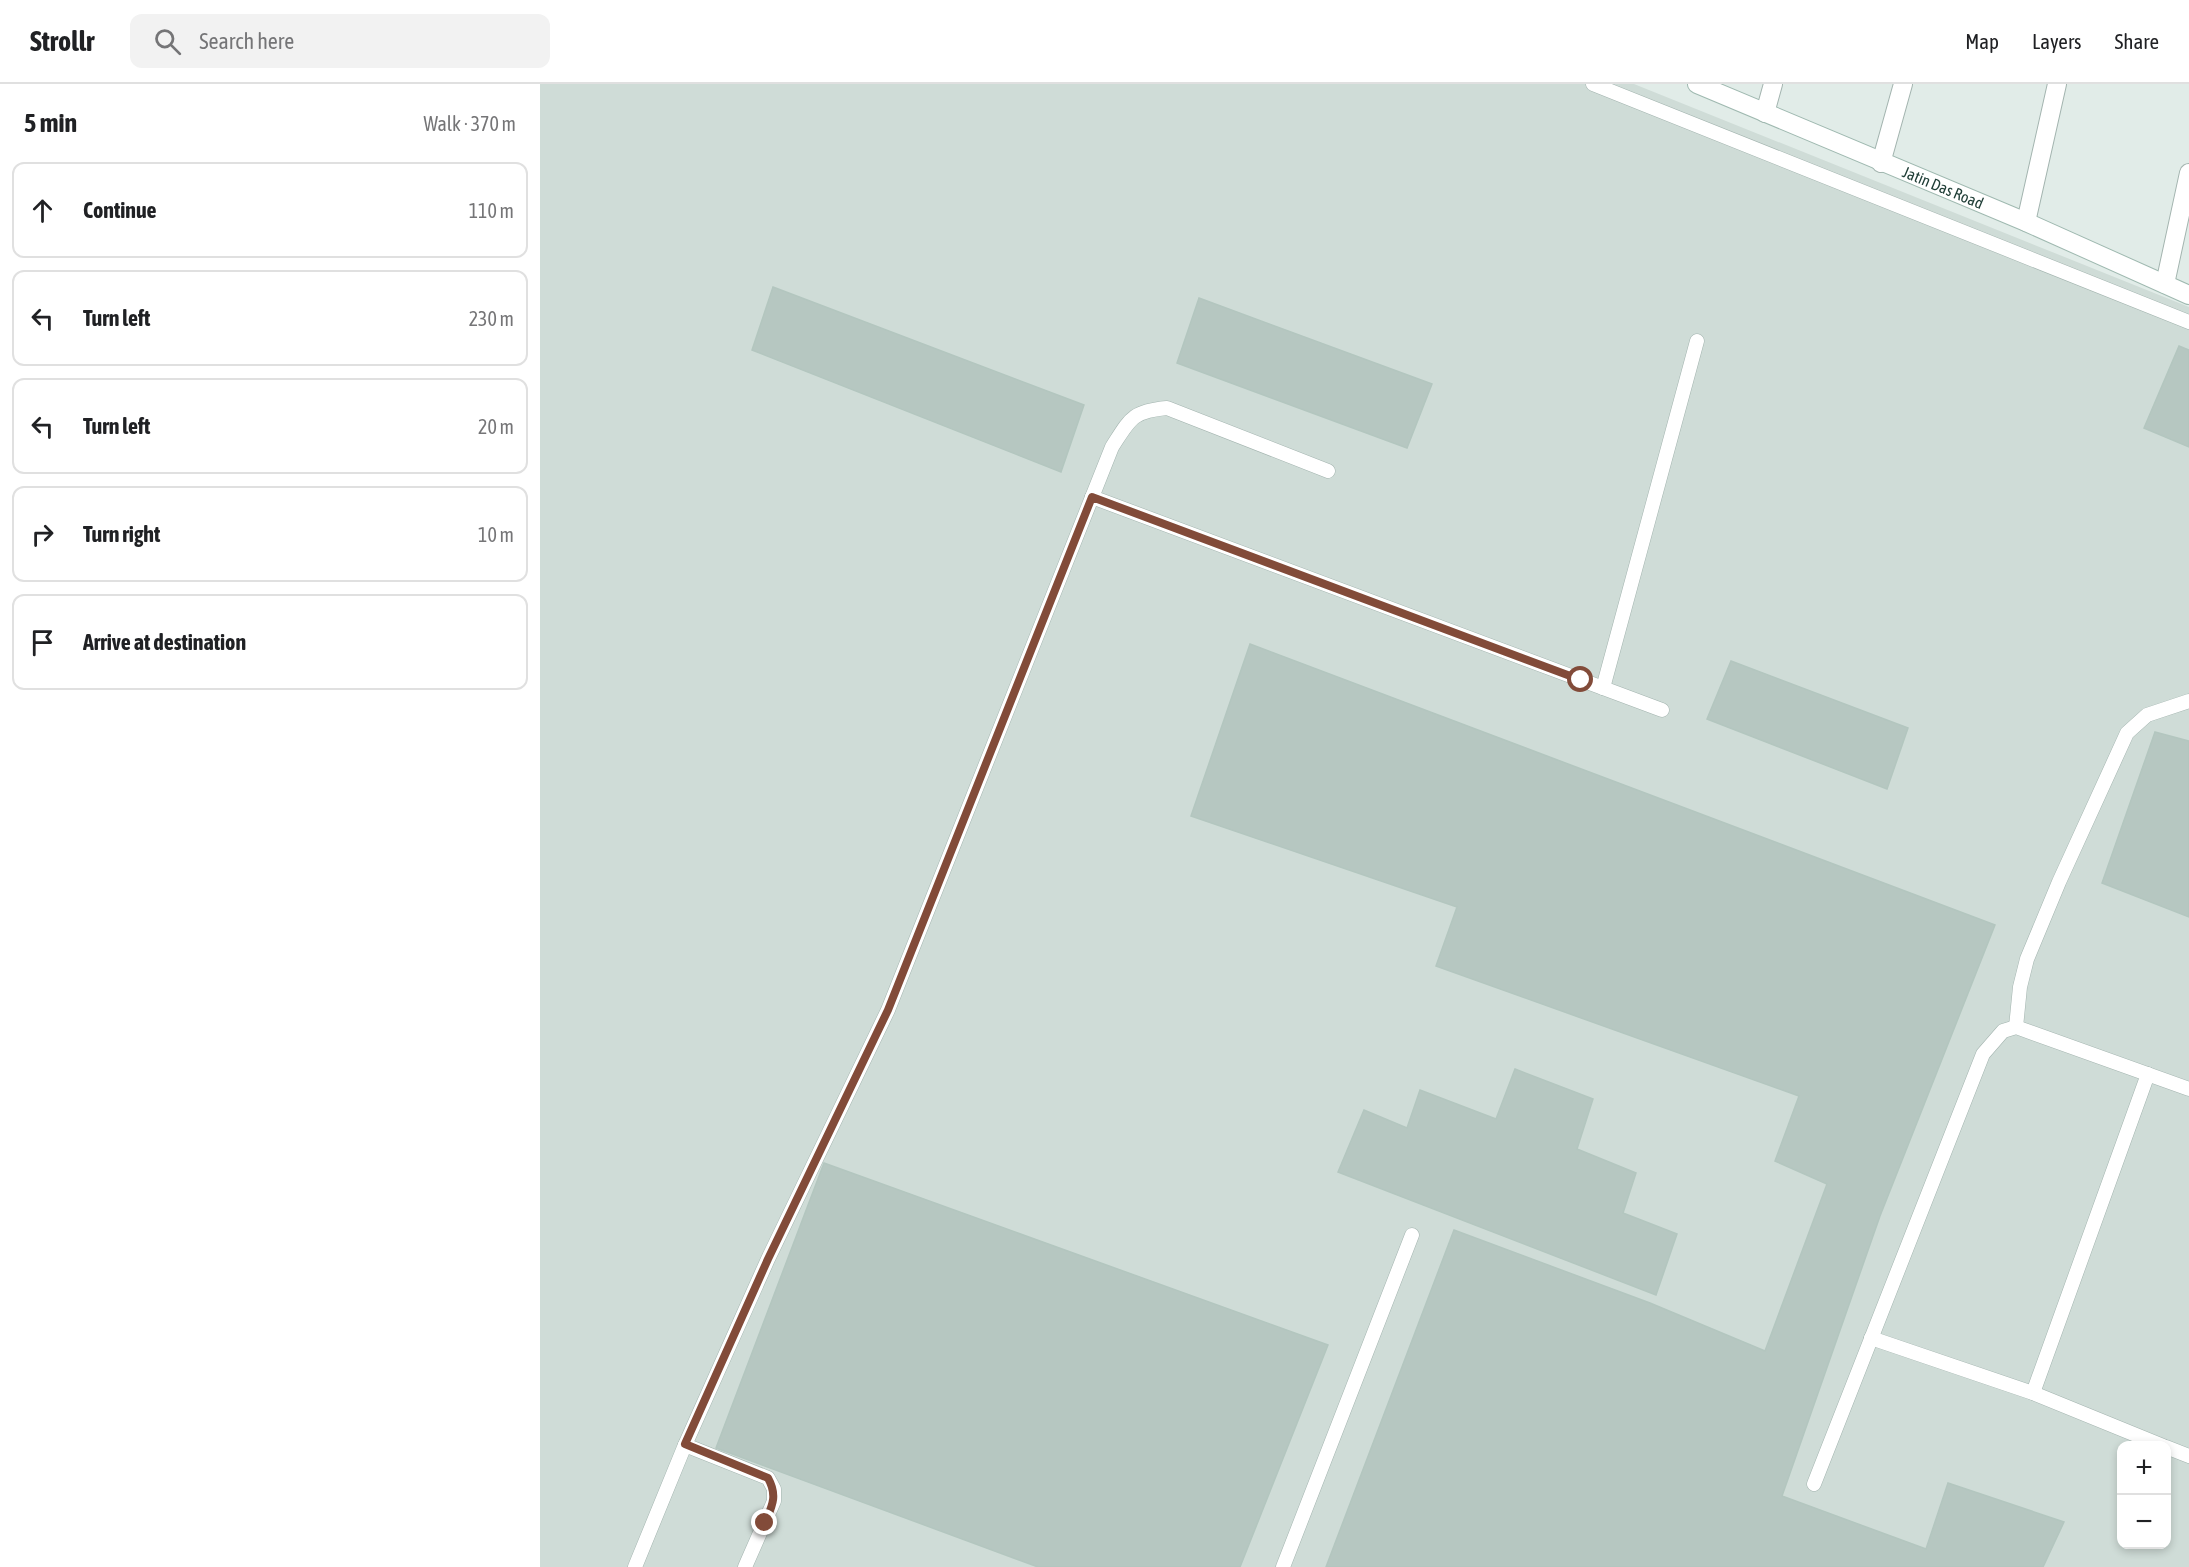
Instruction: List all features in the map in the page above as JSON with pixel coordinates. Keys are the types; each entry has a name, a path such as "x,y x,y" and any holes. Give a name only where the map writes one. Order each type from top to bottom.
{"street":[{"name":"Jatin Das Road","path":"1697,84 2026,222 2189,295"},
{"path":"1765,113 1773,84"},
{"path":"1881,163 1903,84"},
{"path":"2026,222 2057,84"},
{"path":"2165,284 2189,172"}],"lane":[{"path":"1593,84 2189,322"},
{"path":"1603,688 1697,341"},
{"path":"635,1567 685,1444 768,1259 888,1010 1112,447 1130,419 1146,410 1167,408 1328,471"},
{"path":"1092,497 1662,710"},
{"path":"2016,1027 2020,987 2027,959 2059,882 2127,733 2147,715 2189,701"},
{"path":"1814,1485 1983,1054 2003,1031 2016,1027 2189,1089"},
{"path":"2033,1393 2148,1074"},
{"path":"1283,1567 1412,1235"},
{"path":"1871,1338 2033,1393 2153,1441"},
{"path":"685,1444 768,1478 774,1489 774,1501 746,1567"},
{"path":"2171,1448 2189,1456"}],"shaded area":[{"path":"540,84 1634,84 2189,307 2189,1567 540,1567"}],"building":[{"path":"773,287 1084,405 1061,472 752,350"},
{"path":"1199,298 1432,384 1407,448 1177,363"},
{"path":"2179,346 2189,350 2189,447 2144,428"},
{"path":"1250,644 1995,925 1880,1216 1782,1496 1926,1549 1948,1483 2064,1522 2043,1567 1326,1567 1454,1230 1650,1303 1765,1351 1827,1184 1775,1161 1799,1096 1436,966 1457,907 1191,816"},
{"path":"1731,661 1908,728 1887,789 1707,719"},
{"path":"2155,732 2189,741 2189,917 2102,883"},
{"path":"1515,1069 1593,1099 1577,1149 1636,1173 1623,1213 1677,1234 1656,1295 1338,1172 1364,1110 1407,1128 1420,1090 1496,1119"},
{"path":"824,1163 1328,1345 1240,1567 1038,1567 716,1448"}],"route":[{"path":"765,1523 774,1501 774,1489 768,1478 685,1444 768,1259 888,1010 1092,497 1581,680"}]}
